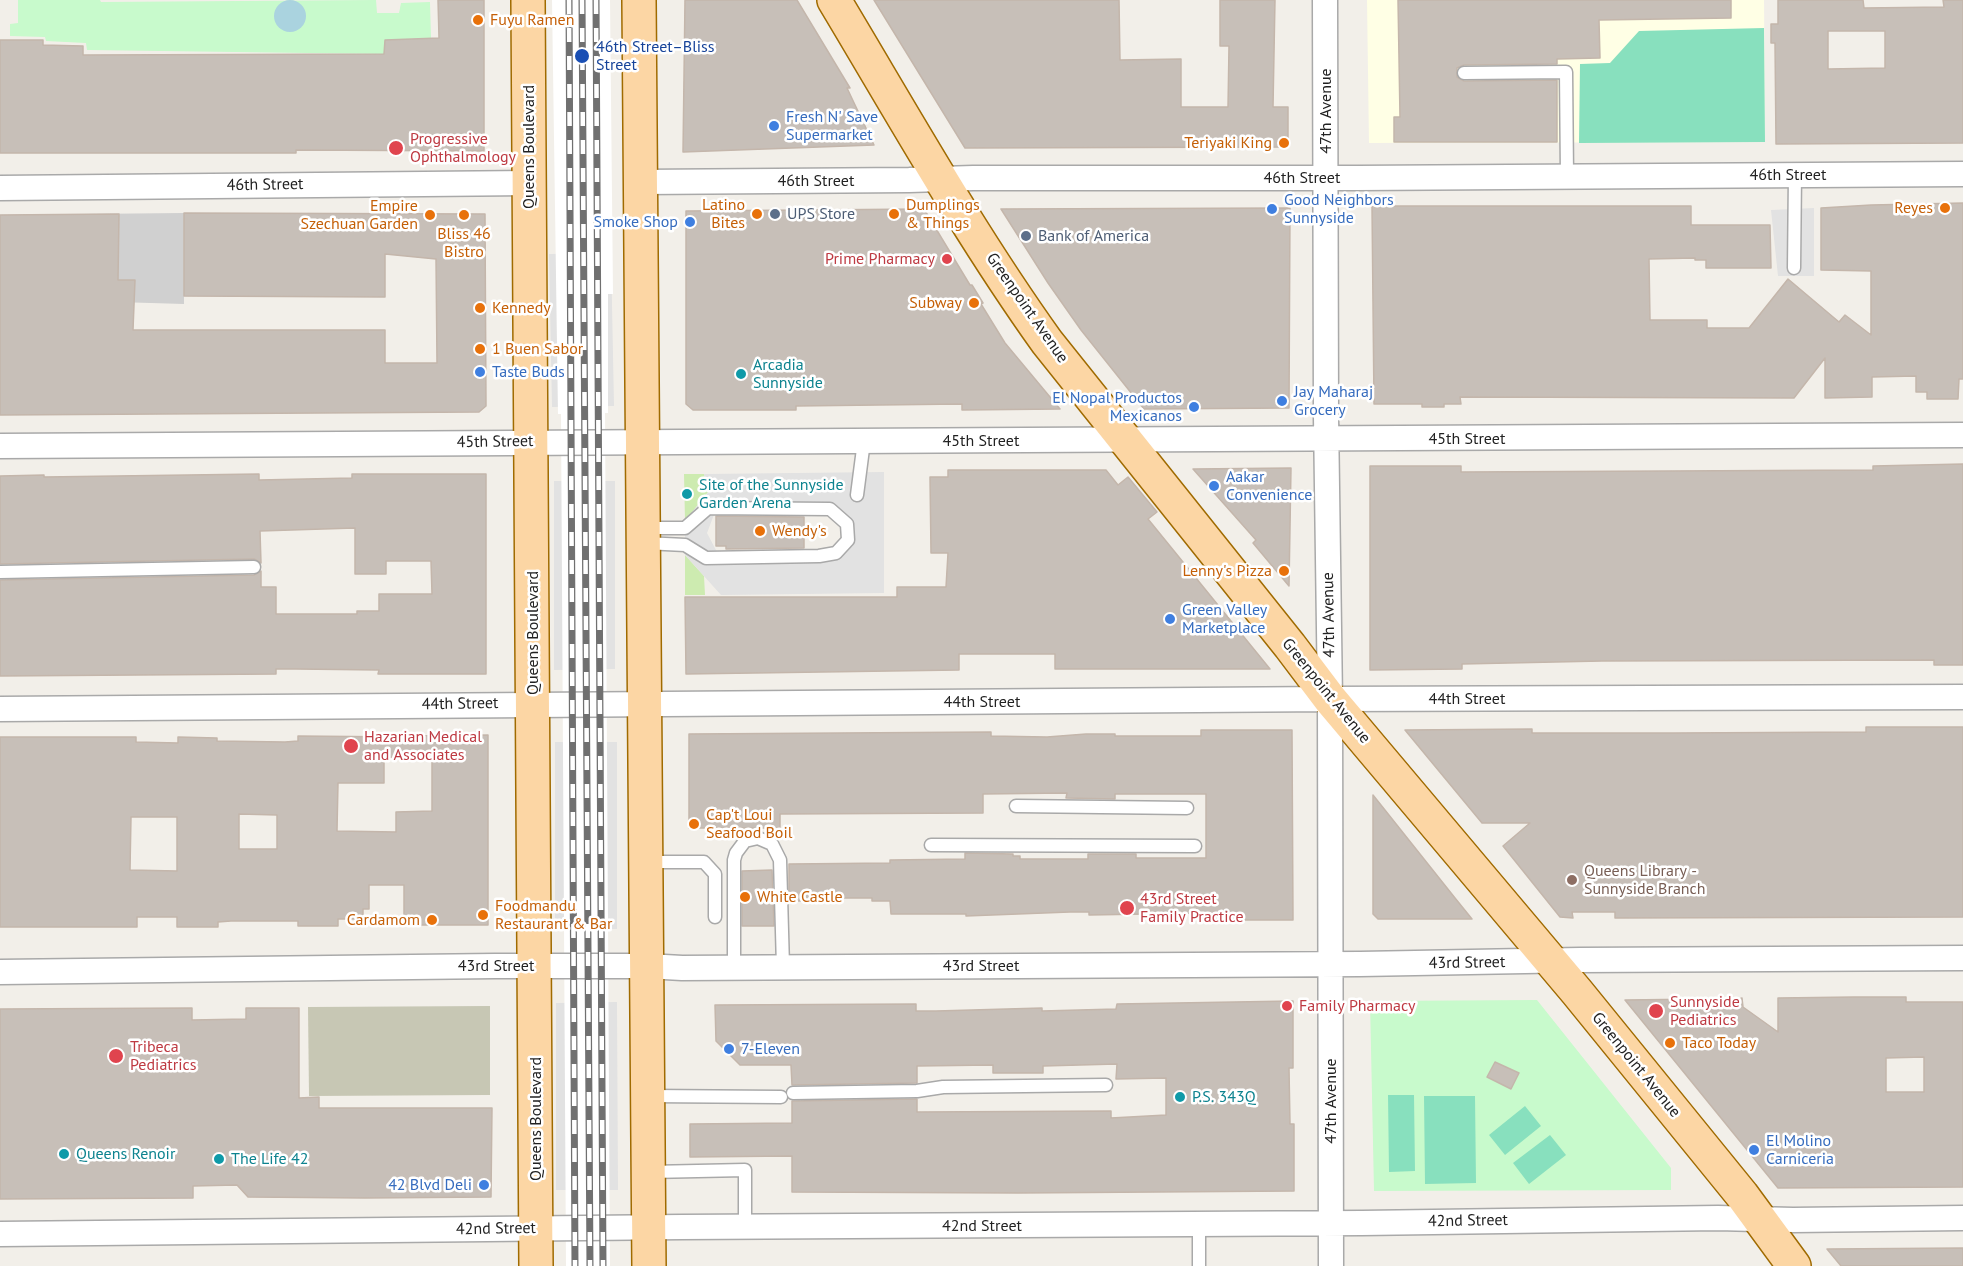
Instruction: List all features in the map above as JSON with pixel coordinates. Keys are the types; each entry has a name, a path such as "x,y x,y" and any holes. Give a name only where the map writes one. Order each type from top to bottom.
{"main road":[{"name":"Queens Boulevard","path":"528,0 536,1266"},
{"path":"639,0 649,1266"},
{"name":"Greenpoint Avenue","path":"834,0 941,179 1047,342 1127,440 1330,699 1551,960 1760,1219 1794,1266"}],"street":[{"name":"47th Avenue","path":"1325,0 1331,1266"},
{"name":"46th Street","path":"642,182 1963,174"},
{"name":"46th Street","path":"0,188 530,183"},
{"name":"45th Street","path":"0,446 531,441 1327,440 1963,435"},
{"name":"44th Street","path":"0,709 1330,699 1963,697"},
{"name":"43rd Street","path":"0,972 534,966 783,968 1963,958"},
{"name":"42nd Street","path":"0,1234 1718,1218 1963,1218"}],"lane":[{"path":"1464,73 1566,72 1567,176"},
{"path":"1794,268 1795,174"},
{"path":"857,495 864,441"},
{"path":"708,508 830,508 847,524 848,540 837,553 819,556 706,558 685,545 644,536 685,528 708,508"},
{"path":"0,572 254,567"},
{"path":"1016,806 1187,808"},
{"path":"734,968 734,861 736,853 745,841 758,838 772,844 780,860 783,968"},
{"path":"931,845 1195,846"},
{"path":"646,862 704,862 715,874 715,917"},
{"path":"794,1093 1106,1084"},
{"path":"648,1096 781,1097"},
{"path":"648,1172 745,1170 745,1227"},
{"path":"1199,1223 1199,1266"}],"shaded area":[{"path":"1367,0 1764,0 1765,142 1369,143"},
{"path":"1814,208 1814,276 1778,276 1771,210"},
{"path":"184,213 184,304 83,299 83,214"},
{"path":"611,253 614,406 552,407 549,254"},
{"path":"884,472 884,593 721,595 685,555 685,521 709,491 704,474","holes":["715,512 829,513 838,521 843,534 839,546 818,553 717,552 707,533"]},
{"path":"554,481 615,481 615,669 554,670"},
{"path":"555,742 617,742 617,929 555,929"},
{"path":"617,1002 618,1190 556,1190 556,1003"},
{"path":"490,1006 490,1095 309,1096 308,1007"}],"green space":[{"path":"18,0 100,0 101,2 376,0 377,13 399,13 401,3 430,2 431,38 385,40 384,54 87,50 86,43 46,41 45,37 10,36 10,24 18,23"},
{"path":"1764,28 1765,142 1579,143 1580,64 1610,63 1639,31"},
{"path":"684,474 704,474 709,491 685,521"},
{"path":"685,555 704,576 705,595 685,595"},
{"path":"1537,1000 1671,1168 1671,1190 1374,1191 1370,1001"},
{"path":"1388,1095 1414,1095 1415,1171 1389,1172"},
{"path":"1424,1096 1475,1096 1476,1183 1425,1184"},
{"path":"1525,1106 1541,1126 1505,1155 1489,1135"},
{"path":"1550,1135 1566,1155 1529,1184 1513,1163"}],"water":[{"path":"290,0 301,5 306,16 301,27 290,32 279,27 274,16 279,5"}],"pier":[{"path":"552,0 610,0 613,294 608,294 608,413 605,413 610,1266 566,1266 561,414 558,414"}],"building":[{"path":"438,0 484,0 484,151 0,153 0,40 43,40 43,45 83,46 83,55 384,54 385,40 439,38"},
{"path":"685,0 797,0 850,88 847,88 874,145 683,152"},
{"path":"874,0 1119,0 1120,60 1181,59 1181,107 1228,107 1229,46 1220,46 1220,0 1275,0 1273,107 1288,107 1288,147 965,148"},
{"path":"1398,0 1731,0 1731,18 1599,20 1600,58 1557,59 1557,64 1464,65 1457,68 1457,77 1464,81 1557,80 1557,142 1394,142 1394,117 1400,117"},
{"path":"1778,0 1863,0 1864,8 1944,7 1943,0 1963,0 1963,143 1776,144 1775,43 1771,43 1771,24 1778,24","holes":["1828,31 1885,31 1885,68 1828,69"]},
{"path":"1963,203 1963,379 1959,379 1958,399 1927,399 1927,392 1916,392 1916,376 1872,377 1872,397 1825,398 1825,358 1794,398 1460,397 1461,404 1444,404 1444,407 1422,407 1422,404 1374,404 1372,206 1691,206 1691,225 1770,225 1771,268 1706,268 1706,260 1695,260 1695,258 1649,259 1650,320 1707,320 1707,328 1749,328 1788,279 1839,322 1845,315 1871,335 1871,271 1821,270 1821,208"},
{"path":"1290,208 1289,408 1144,409 1081,330 1001,209"},
{"path":"924,209 983,303 981,304 1005,343 1060,409 962,410 962,404 796,406 796,410 693,410 686,404 686,211"},
{"path":"184,213 485,214 486,406 479,412 0,415 0,215 119,214 118,280 135,280 133,330 385,330 385,363 437,363 436,259 385,254 385,297 184,296"},
{"path":"1963,464 1963,665 1934,665 1934,660 1602,661 1462,664 1462,669 1370,670 1370,466 1461,466 1461,472 1873,470 1873,466"},
{"path":"1291,468 1289,586 1253,543 1256,540 1193,469"},
{"path":"948,470 1106,470 1118,485 1128,477 1157,512 1148,519 1270,669 1055,669 1055,654 959,654 959,670 686,674 685,597 897,597 897,587 946,587 948,553 931,553 930,477 948,477"},
{"path":"259,474 259,480 352,478 352,474 486,474 486,674 378,674 379,670 276,669 276,674 0,676 0,580 254,575 261,571 261,587 276,587 276,614 357,614 357,611 379,611 379,594 432,594 431,561 386,561 386,574 355,574 355,528 260,531 261,563 254,559 0,564 0,476"},
{"name":"Wendy's","path":"716,516 804,517 804,548 726,549 726,546 716,546"},
{"path":"1866,727 1963,727 1963,917 1615,918 1615,912 1572,912 1573,918 1560,917 1503,846 1530,823 1482,823 1405,730 1532,729 1532,733 1866,732"},
{"path":"1201,730 1292,730 1293,920 1203,920 1203,913 1089,915 1089,912 1070,912 966,916 966,914 891,914 890,901 872,901 872,898 810,898 810,901 789,901 789,864 890,863 890,860 965,859 965,853 1013,854 1013,856 1020,856 1020,859 1088,859 1088,854 1136,854 1136,858 1206,858 1206,794 1115,794 1115,799 1066,798 1067,793 983,794 983,813 780,814 780,828 689,828 689,734 991,732 991,736 1047,737 1115,734 1115,736 1201,736"},
{"path":"488,735 488,925 404,925 404,885 369,885 369,909 363,909 363,919 338,919 338,926 298,926 298,921 231,921 218,922 218,927 177,927 177,917 137,917 137,927 0,927 0,737 136,737 136,742 178,743 178,737 217,738 217,741 285,742 298,741 298,736","holes":["384,757 432,758 432,811 396,812 396,832 337,831 338,783 384,783","239,814 277,815 277,849 239,849","131,817 177,817 177,871 130,870"]},
{"path":"1373,795 1472,919 1378,919 1373,914"},
{"path":"772,870 774,926 742,926 742,871"},
{"path":"1906,997 1906,1002 1963,1002 1963,1187 1778,1188 1625,1000 1704,999 1704,1011 1742,998 1743,1007 1778,1032 1778,998","holes":["1924,1057 1924,1092 1886,1092 1886,1058"]},
{"path":"1293,1001 1293,1068 1289,1068 1290,1124 1294,1124 1294,1191 792,1192 792,1156 690,1157 690,1124 792,1123 792,1101 917,1099 917,1112 1111,1111 1111,1118 1166,1115 1166,1078 1116,1079 1117,1064 1043,1066 1043,1073 993,1073 993,1065 917,1066 917,1083 792,1085 791,1065 740,1065 716,1041 715,1005 916,1004 916,1011 1042,1008 1042,1011 1116,1009 1117,1004"},
{"path":"192,1008 192,1020 246,1019 246,1008 299,1008 299,1098 319,1097 319,1108 492,1108 491,1197 248,1197 237,1185 193,1186 193,1198 0,1199 0,1009"},
{"path":"1495,1062 1519,1073 1511,1089 1487,1077"},
{"path":"1963,1248 1963,1266 1841,1266 1827,1249"}],"railway":[{"path":"569,0 575,1266"},
{"path":"582,0 590,1266"},
{"path":"596,0 603,1266"}],"place":[{"name":"Fuyu Ramen","path":"478,20"},
{"name":"46th Street–Bliss Street","path":"582,56"},
{"name":"Fresh N' Save Supermarket","path":"774,126"},
{"name":"Teriyaki King","path":"1284,143"},
{"name":"Progressive Ophthalmology","path":"396,148"},
{"name":"Reyes","path":"1945,208"},
{"name":"Good Neighbors Sunnyside","path":"1272,209"},
{"name":"Latino Bites","path":"757,214"},
{"name":"UPS Store","path":"775,214"},
{"name":"Dumplings & Things","path":"894,214"},
{"name":"Empire Szechuan Garden","path":"430,215"},
{"name":"Bliss 46 Bistro","path":"464,215"},
{"name":"Smoke Shop","path":"690,222"},
{"name":"Bank of America","path":"1026,236"},
{"name":"Prime Pharmacy","path":"947,259"},
{"name":"Subway","path":"974,303"},
{"name":"Kennedy","path":"480,308"},
{"name":"1 Buen Sabor","path":"480,349"},
{"name":"Taste Buds","path":"480,372"},
{"name":"Arcadia Sunnyside","path":"741,374"},
{"name":"Jay Maharaj Grocery","path":"1282,401"},
{"name":"El Nopal Productos Mexicanos","path":"1194,407"},
{"name":"Aakar Convenience","path":"1214,486"},
{"name":"Site of the Sunnyside Garden Arena","path":"687,494"},
{"name":"Wendy's","path":"760,531"},
{"name":"Lenny's Pizza","path":"1284,571"},
{"name":"Green Valley Marketplace","path":"1170,619"},
{"name":"Hazarian Medical and Associates","path":"351,746"},
{"name":"Cap't Loui Seafood Boil","path":"694,824"},
{"name":"Queens Library - Sunnyside Branch","path":"1572,880"},
{"name":"White Castle","path":"745,897"},
{"name":"43rd Street Family Practice","path":"1127,908"},
{"name":"Foodmandu Restaurant & Bar","path":"483,915"},
{"name":"Cardamom","path":"432,920"},
{"name":"Family Pharmacy","path":"1287,1006"},
{"name":"Sunnyside Pediatrics","path":"1656,1011"},
{"name":"Taco Today","path":"1670,1043"},
{"name":"7-Eleven","path":"729,1049"},
{"name":"Tribeca Pediatrics","path":"116,1056"},
{"name":"P.S. 343Q","path":"1180,1097"},
{"name":"El Molino Carniceria","path":"1754,1150"},
{"name":"Queens Renoir","path":"64,1154"},
{"name":"The Life 42","path":"219,1159"},
{"name":"42 Blvd Deli","path":"484,1185"}]}
